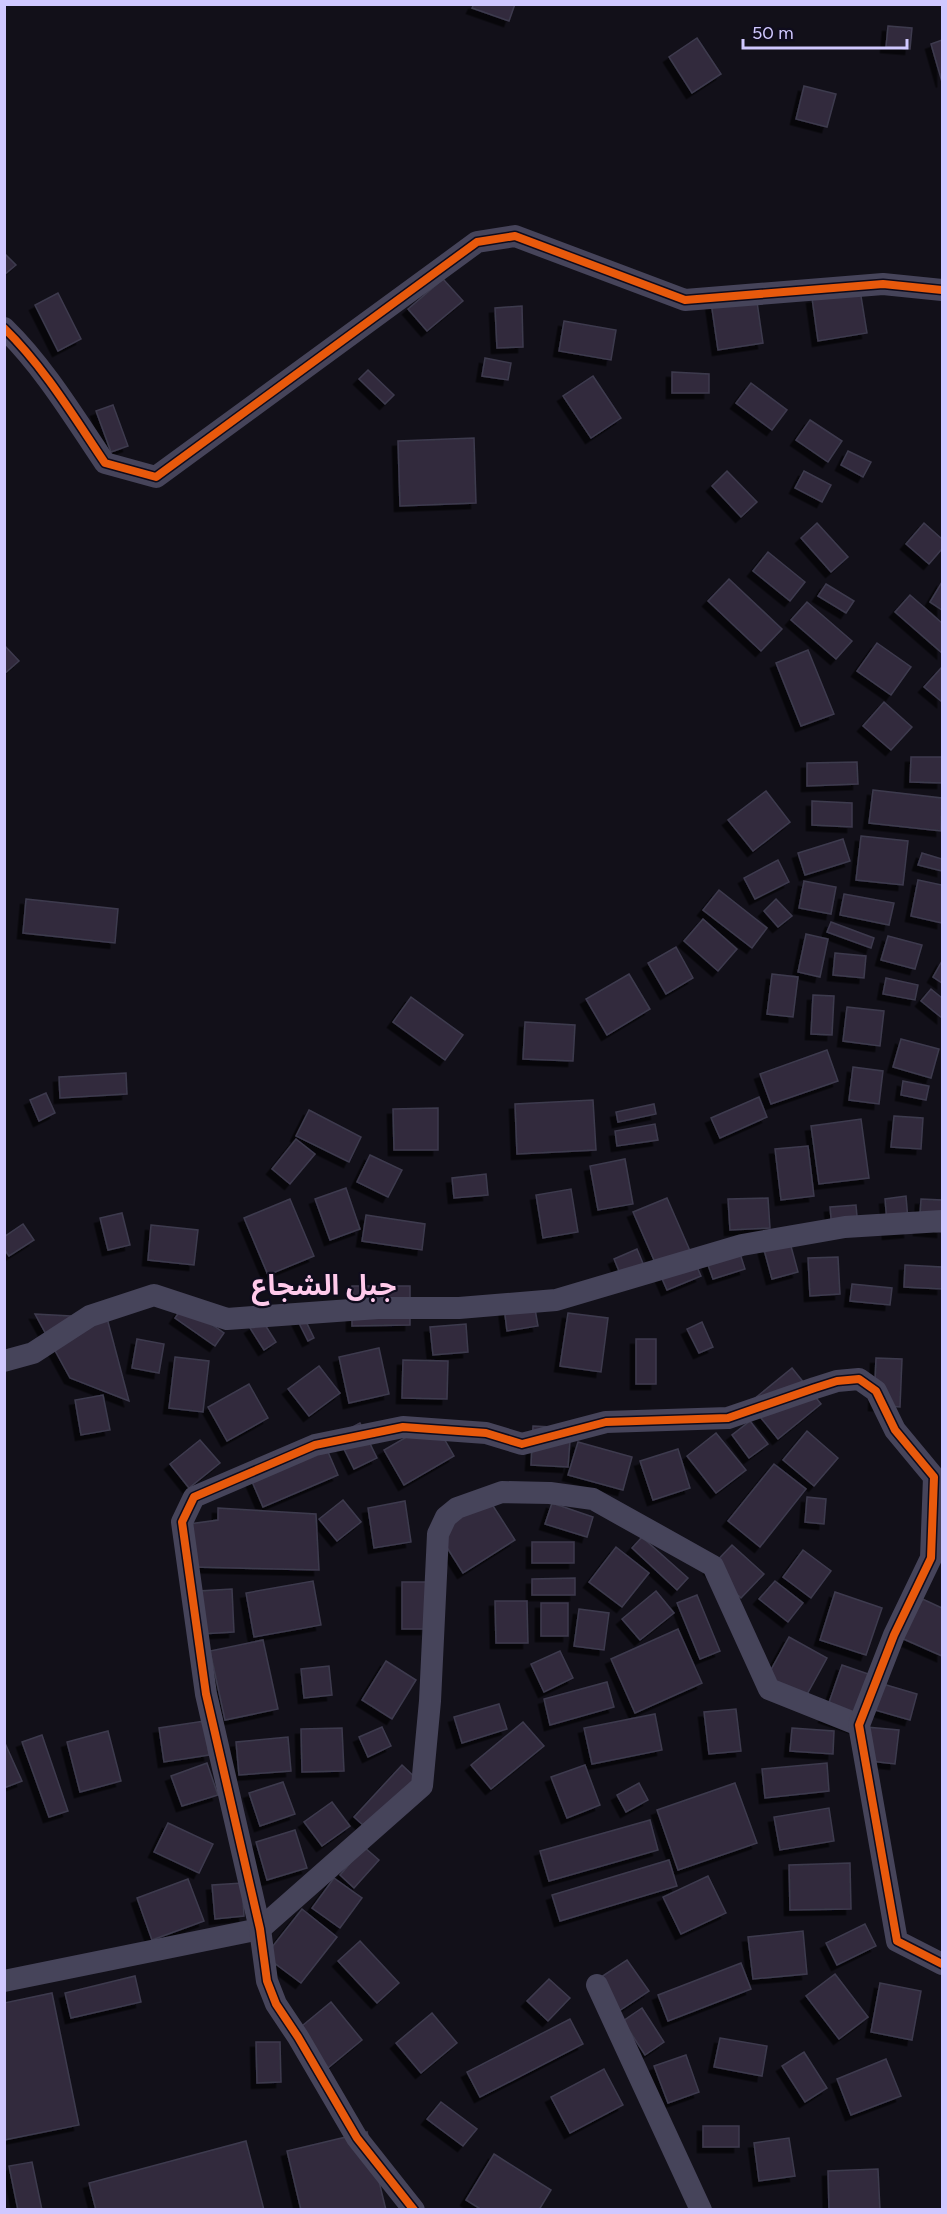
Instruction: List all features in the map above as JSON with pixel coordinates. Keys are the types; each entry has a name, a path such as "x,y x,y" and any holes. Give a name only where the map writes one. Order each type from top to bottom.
{"street":[{"path":"4,328 19,342 105,464 156,477 477,242 515,236 685,300 883,284 942,290"},
{"path":"4,1361 33,1353 90,1317 154,1295 227,1319 378,1308 459,1308 556,1300 742,1245 845,1227 942,1221"},
{"path":"414,2210 357,2138 276,2004 267,1981 260,1929 207,1694 182,1522 194,1497 315,1445 403,1427 486,1433 522,1444 606,1422 728,1418 826,1384 859,1378 876,1391 895,1430 938,1477 932,1558 894,1635 858,1725 897,1941 942,1964"},
{"path":"4,1981 260,1929 422,1786 430,1701 438,1534 446,1517 456,1508 502,1492 550,1493 592,1498 713,1566 769,1689 858,1725"},
{"path":"597,1985 701,2210"}],"building":[{"path":"474,4 515,4 509,21 472,8"},
{"path":"888,26 912,28 910,49 886,47"},
{"path":"697,38 721,74 692,93 669,57"},
{"path":"942,40 942,82 931,44"},
{"path":"804,86 836,94 827,127 796,119"},
{"path":"4,253 16,265 4,275"},
{"path":"443,279 463,301 427,331 408,309"},
{"path":"860,290 867,333 818,341 812,298"},
{"path":"58,293 81,339 58,351 35,305"},
{"path":"756,295 763,343 718,350 711,302"},
{"path":"522,306 523,347 497,348 495,308"},
{"path":"564,321 616,330 611,360 559,351"},
{"path":"485,358 511,363 508,380 482,376"},
{"path":"368,370 394,395 385,404 359,379"},
{"path":"672,372 709,374 709,393 672,393"},
{"path":"593,376 621,418 591,438 563,396"},
{"path":"751,383 787,410 772,430 736,403"},
{"path":"113,405 128,446 111,452 96,411"},
{"path":"810,420 842,441 828,462 796,440"},
{"path":"474,438 476,503 400,506 398,441"},
{"path":"848,451 871,462 863,477 841,465"},
{"path":"727,471 757,502 741,517 712,486"},
{"path":"804,471 831,485 822,502 795,488"},
{"path":"817,523 848,557 831,572 801,538"},
{"path":"924,523 942,539 942,549 929,564 906,544"},
{"path":"768,552 805,582 790,601 753,571"},
{"path":"729,579 782,629 761,651 708,601"},
{"path":"942,582 942,610 930,602"},
{"path":"826,584 854,601 846,613 818,596"},
{"path":"910,595 942,623 942,653 895,612"},
{"path":"807,602 852,641 836,659 791,620"},
{"path":"877,643 911,667 891,695 857,671"},
{"path":"4,645 19,661 4,674"},
{"path":"808,650 834,714 801,726 776,663"},
{"path":"942,669 942,702 924,687"},
{"path":"884,702 912,727 891,750 863,726"},
{"path":"911,757 942,757 942,783 910,782"},
{"path":"857,762 858,784 807,786 807,763"},
{"path":"873,790 942,798 941,831 869,823"},
{"path":"766,791 790,822 753,851 728,820"},
{"path":"812,801 852,803 852,827 812,825"},
{"path":"861,836 908,841 903,885 856,880"},
{"path":"843,839 850,861 805,875 798,853"},
{"path":"922,853 942,859 942,871 918,865"},
{"path":"778,860 789,882 755,899 744,878"},
{"path":"918,880 942,885 942,923 911,916"},
{"path":"804,881 836,887 831,914 799,908"},
{"path":"719,890 767,928 752,948 703,910"},
{"path":"844,894 894,903 889,925 840,915"},
{"path":"26,899 118,909 115,943 23,933"},
{"path":"776,899 792,916 778,927 764,911"},
{"path":"703,919 737,949 718,971 684,941"},
{"path":"831,922 874,938 871,948 827,932"},
{"path":"806,934 828,939 820,977 798,972"},
{"path":"888,936 922,945 915,969 881,960"},
{"path":"676,947 693,978 666,994 648,963"},
{"path":"835,953 866,956 864,978 833,975"},
{"path":"942,961 942,983 933,977"},
{"path":"629,974 650,1009 607,1035 586,999"},
{"path":"772,974 798,977 793,1017 767,1014"},
{"path":"886,978 918,985 915,1000 883,994"},
{"path":"931,989 942,998 942,1018 921,1001"},
{"path":"813,995 834,996 832,1035 811,1034"},
{"path":"411,997 463,1035 445,1060 393,1022"},
{"path":"847,1007 884,1011 880,1046 843,1041"},
{"path":"525,1022 575,1025 573,1061 523,1059"},
{"path":"901,1039 939,1049 931,1078 893,1067"},
{"path":"827,1050 838,1081 771,1104 760,1074"},
{"path":"853,1067 883,1071 879,1104 849,1100"},
{"path":"126,1073 127,1094 60,1098 59,1077"},
{"path":"903,1081 929,1086 926,1100 901,1095"},
{"path":"46,1093 55,1113 39,1121 30,1100"},
{"path":"759,1097 767,1117 720,1138 711,1118"},
{"path":"593,1100 596,1150 517,1154 515,1104"},
{"path":"654,1104 656,1114 618,1122 616,1112"},
{"path":"438,1108 438,1150 394,1150 393,1109"},
{"path":"309,1110 361,1137 349,1162 296,1136"},
{"path":"894,1116 923,1118 921,1149 891,1147"},
{"path":"861,1119 869,1178 819,1184 811,1126"},
{"path":"655,1124 658,1140 617,1146 615,1131"},
{"path":"296,1139 315,1154 290,1184 272,1169"},
{"path":"808,1146 814,1196 781,1200 775,1149"},
{"path":"370,1155 402,1170 388,1197 357,1182"},
{"path":"625,1159 633,1204 598,1210 590,1166"},
{"path":"486,1174 488,1195 454,1198 452,1178"},
{"path":"346,1188 360,1229 330,1240 315,1199"},
{"path":"571,1189 578,1232 543,1238 536,1195"},
{"path":"906,1196 909,1232 888,1234 885,1199"},
{"path":"667,1198 701,1276 667,1290 633,1212"},
{"path":"768,1198 770,1228 730,1230 728,1199"},
{"path":"290,1199 314,1256 268,1275 244,1218"},
{"path":"921,1199 942,1200 942,1232 919,1230"},
{"path":"856,1205 858,1227 832,1229 830,1207"},
{"path":"122,1213 130,1245 108,1250 100,1218"},
{"path":"366,1215 425,1224 422,1250 362,1241"},
{"path":"23,1224 34,1240 9,1256 4,1249 4,1237"},
{"path":"151,1225 198,1230 194,1265 148,1260"},
{"path":"789,1239 798,1272 772,1279 763,1246"},
{"path":"736,1241 745,1269 713,1279 703,1251"},
{"path":"637,1249 647,1273 624,1283 614,1259"},
{"path":"838,1257 840,1294 810,1296 808,1258"},
{"path":"905,1265 942,1267 942,1289 904,1287"},
{"path":"852,1284 892,1288 890,1305 850,1301"},
{"path":"352,1286 410,1286 410,1325 352,1326"},
{"path":"534,1303 538,1326 507,1331 504,1307"},
{"path":"184,1305 224,1333 215,1346 175,1318"},
{"path":"300,1309 314,1338 308,1341 294,1313"},
{"path":"568,1313 608,1318 601,1372 560,1366"},
{"path":"35,1314 107,1318 129,1401 70,1378"},
{"path":"262,1320 276,1342 264,1350 250,1328"},
{"path":"702,1322 713,1347 699,1353 687,1329"},
{"path":"466,1324 468,1352 433,1355 430,1327"},
{"path":"137,1339 164,1344 159,1373 132,1368"},
{"path":"636,1339 656,1339 656,1384 636,1384"},
{"path":"379,1348 389,1394 349,1403 339,1357"},
{"path":"175,1357 209,1361 203,1412 169,1408"},
{"path":"876,1358 902,1359 900,1407 874,1405"},
{"path":"403,1360 448,1361 447,1399 402,1398"},
{"path":"319,1366 340,1393 309,1416 288,1389"},
{"path":"792,1368 821,1404 778,1439 749,1403"},
{"path":"249,1384 268,1418 227,1441 208,1407"},
{"path":"103,1395 110,1430 81,1435 75,1400"},
{"path":"434,1421 454,1456 404,1485 384,1450"},
{"path":"750,1421 768,1444 749,1458 732,1435"},
{"path":"360,1423 377,1458 354,1469 337,1435"},
{"path":"533,1426 571,1428 568,1467 531,1465"},
{"path":"807,1431 838,1458 814,1486 783,1460"},
{"path":"716,1433 746,1470 716,1493 687,1456"},
{"path":"200,1440 220,1463 189,1488 170,1464"},
{"path":"578,1442 632,1457 623,1490 568,1475"},
{"path":"325,1445 338,1475 263,1507 250,1477"},
{"path":"678,1449 690,1488 653,1500 640,1461"},
{"path":"774,1464 806,1489 760,1547 728,1521"},
{"path":"486,1495 515,1540 463,1573 434,1527"},
{"path":"807,1497 826,1499 824,1524 805,1522"},
{"path":"343,1500 361,1522 337,1541 319,1519"},
{"path":"405,1501 411,1542 374,1548 368,1508"},
{"path":"552,1503 593,1517 587,1537 545,1524"},
{"path":"218,1508 316,1514 319,1570 193,1567 189,1524 218,1520"},
{"path":"642,1537 688,1578 677,1590 632,1548"},
{"path":"532,1542 574,1542 574,1563 532,1563"},
{"path":"732,1545 764,1574 741,1598 709,1569"},
{"path":"616,1547 649,1573 622,1607 589,1582"},
{"path":"803,1550 831,1571 811,1598 783,1577"},
{"path":"575,1578 575,1595 532,1595 532,1579"},
{"path":"313,1581 321,1625 254,1637 246,1593"},
{"path":"775,1581 803,1603 788,1622 759,1599"},
{"path":"402,1582 426,1582 426,1629 402,1629"},
{"path":"232,1589 234,1632 201,1634 198,1591"},
{"path":"656,1591 674,1613 640,1640 622,1619"},
{"path":"835,1592 882,1608 866,1655 820,1640"},
{"path":"697,1595 720,1651 700,1659 677,1603"},
{"path":"916,1596 942,1608 942,1656 899,1637"},
{"path":"495,1601 527,1601 528,1643 496,1643"},
{"path":"541,1603 568,1603 568,1636 541,1636"},
{"path":"579,1609 609,1613 604,1650 574,1646"},
{"path":"678,1629 702,1683 635,1713 611,1659"},
{"path":"789,1637 827,1658 805,1698 767,1677"},
{"path":"263,1640 278,1709 225,1720 210,1651"},
{"path":"560,1651 573,1678 544,1692 531,1664"},
{"path":"386,1661 416,1680 392,1719 362,1700"},
{"path":"842,1665 877,1677 859,1729 824,1717"},
{"path":"329,1666 332,1695 304,1698 301,1669"},
{"path":"607,1682 614,1707 550,1725 544,1699"},
{"path":"883,1684 917,1694 910,1720 875,1710"},
{"path":"499,1704 507,1729 462,1743 454,1717"},
{"path":"736,1709 741,1751 709,1754 704,1712"},
{"path":"655,1714 662,1750 592,1764 584,1728"},
{"path":"204,1721 209,1755 164,1762 159,1728"},
{"path":"523,1722 544,1746 491,1789 471,1765"},
{"path":"382,1727 391,1746 368,1757 359,1737"},
{"path":"866,1727 899,1730 895,1764 862,1760"},
{"path":"342,1728 344,1771 302,1772 301,1729"},
{"path":"792,1728 834,1731 833,1754 790,1751"},
{"path":"108,1731 121,1781 80,1792 67,1742"},
{"path":"42,1735 68,1811 49,1817 22,1742"},
{"path":"288,1737 291,1771 239,1775 236,1742"},
{"path":"4,1741 22,1781 4,1788"},
{"path":"207,1763 218,1795 182,1806 171,1776"},
{"path":"827,1763 829,1791 765,1798 762,1769"},
{"path":"402,1765 420,1782 373,1834 354,1817"},
{"path":"585,1765 600,1805 567,1818 551,1777"},
{"path":"283,1782 295,1814 260,1826 249,1793"},
{"path":"639,1783 648,1800 626,1812 617,1795"},
{"path":"735,1783 757,1843 678,1870 657,1810"},
{"path":"332,1802 350,1826 322,1846 304,1822"},
{"path":"829,1808 834,1841 780,1850 774,1817"},
{"path":"650,1820 658,1850 549,1881 540,1851"},
{"path":"168,1823 213,1844 199,1873 154,1852"},
{"path":"295,1830 307,1868 267,1880 256,1842"},
{"path":"364,1847 379,1860 354,1888 340,1875"},
{"path":"669,1860 677,1886 560,1921 552,1895"},
{"path":"850,1863 851,1909 790,1910 789,1865"},
{"path":"708,1876 726,1913 681,1934 663,1897"},
{"path":"334,1878 362,1898 340,1928 312,1908"},
{"path":"188,1879 204,1921 152,1940 137,1898"},
{"path":"242,1883 244,1916 215,1919 212,1885"},
{"path":"302,1909 337,1937 301,1983 265,1956"},
{"path":"865,1924 876,1946 837,1965 826,1943"},
{"path":"803,1931 807,1974 753,1979 748,1937"},
{"path":"360,1941 399,1983 377,2003 338,1961"},
{"path":"627,1960 649,1991 619,2011 598,1979"},
{"path":"741,1963 751,1989 668,2021 658,1995"},
{"path":"835,1974 868,2017 839,2039 806,1996"},
{"path":"135,1976 141,2002 71,2018 65,1993"},
{"path":"549,1979 570,1998 548,2021 527,2001"},
{"path":"880,1983 921,1991 912,2040 871,2032"},
{"path":"52,1993 79,2125 4,2140 4,2003"},
{"path":"331,2002 362,2040 328,2068 297,2030"},
{"path":"642,2008 664,2042 645,2055 623,2021"},
{"path":"432,2013 457,2043 421,2073 396,2043"},
{"path":"570,2019 583,2044 480,2097 467,2072"},
{"path":"720,2038 767,2046 762,2076 714,2067"},
{"path":"256,2042 280,2042 281,2082 257,2083"},
{"path":"804,2052 827,2088 805,2102 782,2066"},
{"path":"686,2055 699,2092 668,2103 654,2066"},
{"path":"886,2059 901,2096 851,2115 837,2079"},
{"path":"604,2069 623,2105 570,2133 551,2097"},
{"path":"441,2102 477,2129 463,2146 427,2119"},
{"path":"703,2126 739,2126 739,2147 703,2147"},
{"path":"367,2132 386,2210 301,2210 287,2151"},
{"path":"789,2138 795,2176 759,2181 754,2143"},
{"path":"246,2141 264,2210 96,2210 89,2183"},
{"path":"494,2154 551,2190 539,2210 482,2210 466,2200"},
{"path":"32,2162 42,2210 18,2210 9,2166"},
{"path":"878,2169 880,2210 829,2210 828,2171"}],"cycle path":[{"path":"4,328 45,376 105,463 156,477 477,242 515,236 685,300 883,284 942,290"},
{"path":"414,2210 357,2138 276,2004 267,1981 260,1929 206,1694 182,1522 194,1497 315,1445 403,1427 486,1433 522,1444 606,1422 728,1418 837,1381 859,1379 876,1391 895,1430 934,1477 931,1558 894,1635 859,1725 897,1941 942,1964"}],"district":[{"name":"جبل الشجاع","path":"324,1285"}]}
